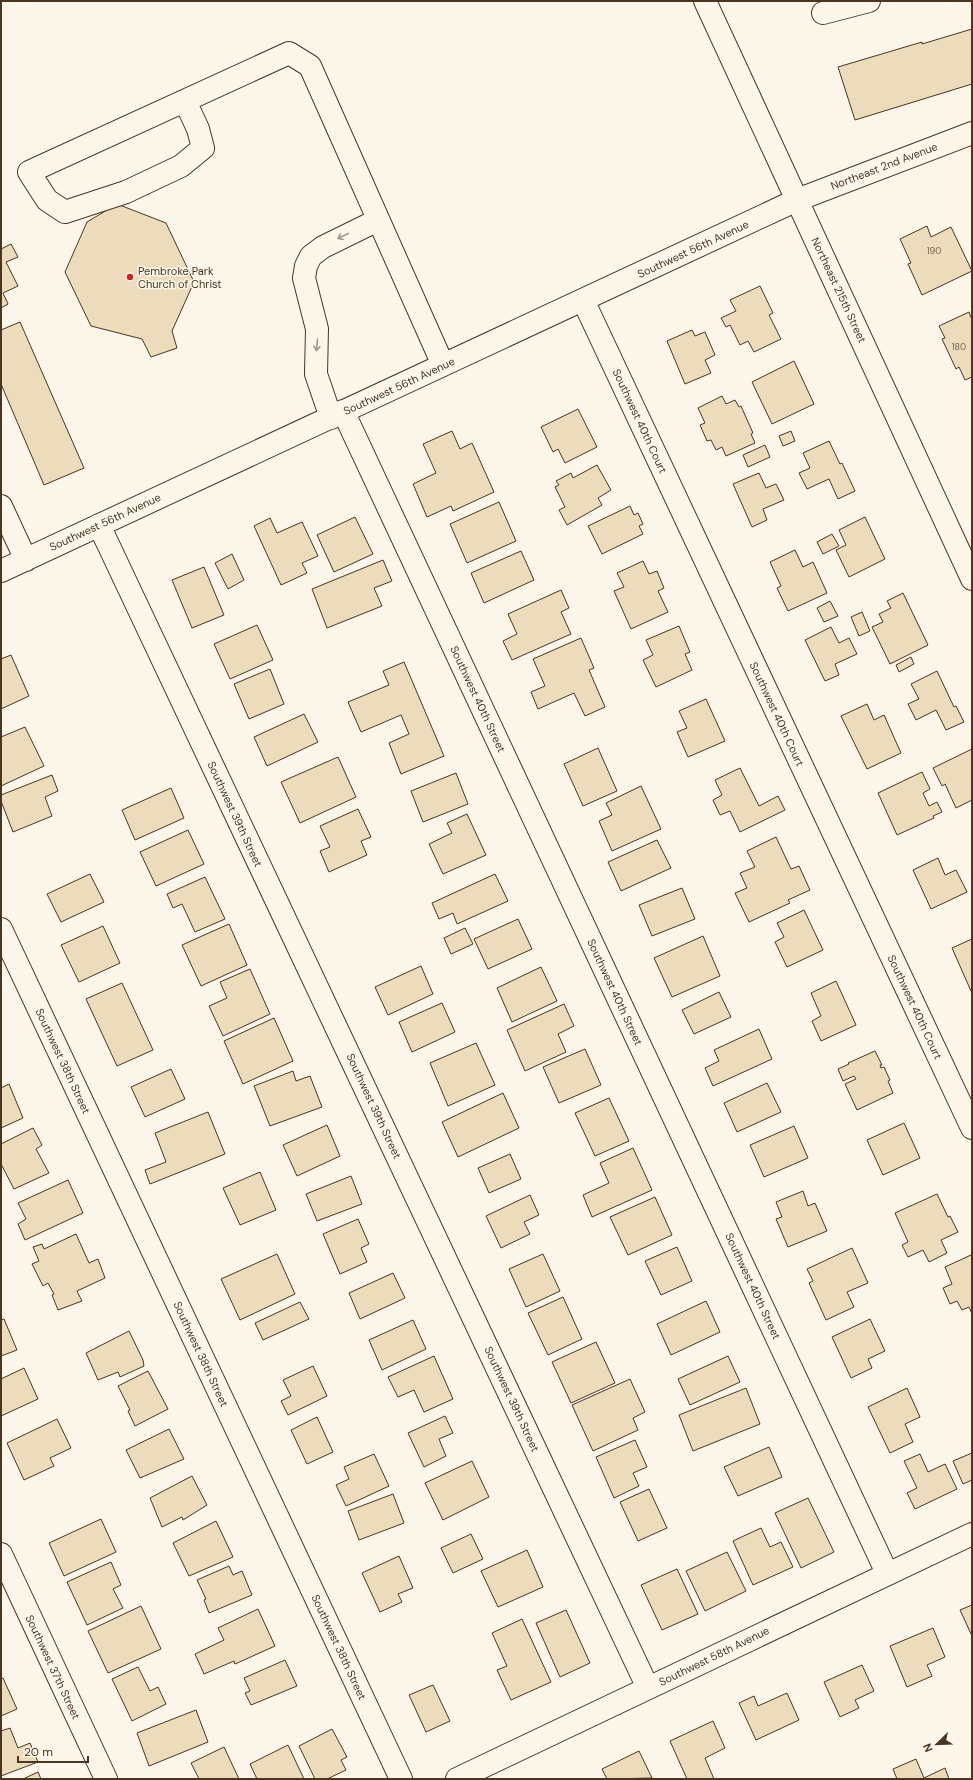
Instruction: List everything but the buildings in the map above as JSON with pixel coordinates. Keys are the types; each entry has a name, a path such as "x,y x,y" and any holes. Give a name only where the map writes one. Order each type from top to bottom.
{"street":[{"name":"Northeast 215th Street","path":"706,1 972,579"},
{"path":"823,13 868,1"},
{"path":"185,101 198,130 203,148 181,166 126,192 65,212 47,200 29,172 289,53 310,66 443,365"},
{"name":"Northeast 2nd Avenue","path":"797,200 972,133"},
{"name":"Southwest 56th Avenue","path":"1,571 797,200"},
{"name":"Southwest 40th Street","path":"378,220 323,247 311,256 306,266 304,278 317,328 316,374 337,415 887,1573"},
{"name":"Southwest 40th Court","path":"583,300 972,1128"},
{"path":"1,506 26,560"},
{"name":"Southwest 39th Street","path":"99,525 648,1688"},
{"name":"Southwest 38th Street","path":"1,929 401,1779"},
{"name":"Southwest 58th Avenue","path":"457,1779 485,1773 648,1688 887,1573 972,1534"},
{"name":"Southwest 37th Street","path":"1,1554 106,1779"}],"place":[{"name":"Pembroke Park Church of Christ","path":"130,277"}]}
